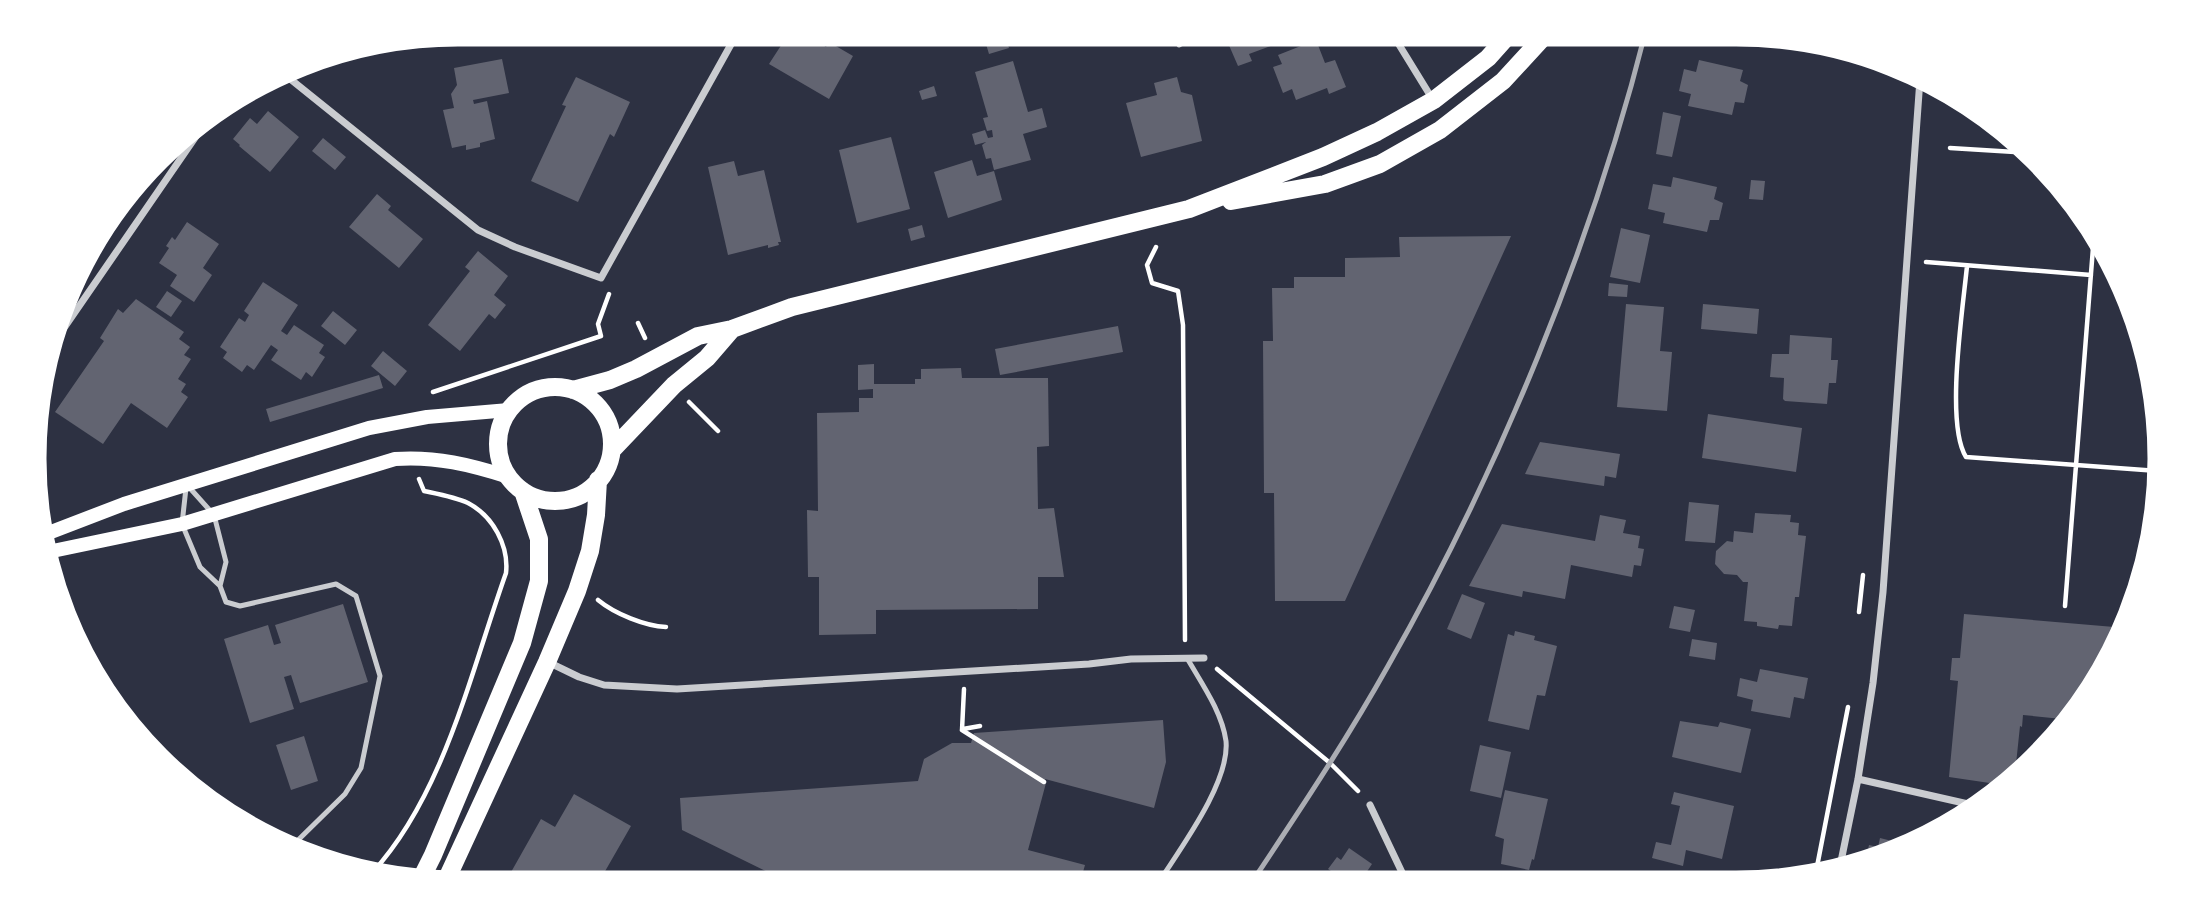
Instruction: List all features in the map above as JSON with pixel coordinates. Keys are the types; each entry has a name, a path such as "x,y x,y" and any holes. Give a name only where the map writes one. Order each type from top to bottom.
{"main road":[{"path":"1189,209 1323,157 1377,132 1434,100 1488,58 1502,42"},
{"path":"573,390 610,380 636,369 698,335 732,329 792,307 1189,209 1325,184 1380,164 1440,130 1503,81 1539,42"},
{"path":"612,450 674,385 707,358 732,329"},
{"path":"424,873 522,643 539,581 539,539 535,521 523,491 509,477 500,459 500,428 509,410 527,395 538,390 561,388 584,396 603,413 611,437 609,461 598,480 590,489 569,499 545,499 523,491"},
{"path":"49,533 124,504 369,428 427,417 509,410"},
{"path":"53,551 182,524 396,459 439,459 509,477"},
{"path":"449,875 577,591 590,551 598,480"}],"street":[{"path":"289,78 478,230 515,247 601,278 733,42"},
{"path":"1398,42 1434,100"},
{"path":"1841,861 1858,779 1873,682 1884,580 1920,85"},
{"path":"62,330 198,134"},
{"path":"547,662 604,685 677,689 1089,664 1131,659 1204,658"},
{"path":"1858,779 1968,804"},
{"path":"1370,805 1403,875"}],"lane":[{"path":"1179,45 1184,42"},
{"path":"186,484 214,515 226,562 220,586"},
{"path":"186,484 182,524 200,567 220,586 226,602 240,606 336,584 356,596 380,676 361,768 345,794 296,842"},
{"path":"1163,875 1215,791 1226,755 1222,725 1187,659"}],"path":[{"path":"1950,148 2018,152"},
{"path":"2065,606 2093,245"},
{"path":"1156,247 1147,265 1152,283 1178,291 1183,325 1187,659"},
{"path":"1926,262 2091,275"},
{"path":"1967,265 1956,387 1959,445 1966,457 2152,470"},
{"path":"427,394 601,336 598,324 606,301"},
{"path":"638,323 649,345"},
{"path":"685,399 718,431"},
{"path":"377,867 410,822 448,744 506,573 505,550 499,532 469,503 424,491 419,482 418,471"},
{"path":"1858,624 1863,570"},
{"path":"595,597 620,612 656,627 666,627"},
{"path":"1204,658 1330,763 1370,805"},
{"path":"962,730 964,688"},
{"path":"1817,867 1848,704"},
{"path":"962,730 979,726"},
{"path":"962,730 1044,782"}],"building":[{"path":"783,42 817,42 826,47 829,42 853,56 829,99 769,64"},
{"path":"985,42 1007,42 1009,48 989,54"},
{"path":"1317,42 1325,63 1335,60 1346,87 1329,94 1327,88 1296,100 1292,89 1283,93 1273,67 1282,64 1278,55"},
{"path":"1228,43 1279,43 1249,54 1252,61 1238,66"},
{"path":"502,59 509,93 473,100 474,104 487,101 495,139 480,143 480,147 466,150 466,145 452,148 443,110 454,108 451,94 457,85 454,68"},
{"path":"1699,60 1743,70 1740,81 1748,85 1744,103 1735,102 1732,115 1688,106 1691,94 1679,91 1684,69 1696,72"},
{"path":"1013,61 1028,112 1042,108 1047,127 1023,134 1031,160 994,170 991,158 986,159 982,145 986,142 975,145 972,134 985,130 988,138 993,137 992,130 987,131 983,118 988,117 975,72"},
{"path":"576,77 630,102 614,137 610,134 578,202 531,181 566,106 562,105"},
{"path":"1177,77 1181,92 1192,95 1202,141 1141,157 1126,103 1157,95 1154,83"},
{"path":"934,86 937,96 922,100 919,91"},
{"path":"268,111 299,137 270,172 233,139 250,118 257,124"},
{"path":"1663,112 1681,116 1672,157 1656,154"},
{"path":"891,137 910,209 857,223 839,150"},
{"path":"323,138 346,157 335,170 312,151"},
{"path":"972,160 977,176 994,171 1002,200 948,218 934,172"},
{"path":"734,161 738,176 764,170 781,242 778,242 779,245 768,248 768,245 728,255 708,167"},
{"path":"1673,177 1717,187 1714,199 1723,203 1719,220 1710,220 1707,232 1663,223 1665,213 1648,209 1653,184 1671,187"},
{"path":"1751,180 1765,181 1763,200 1749,199"},
{"path":"377,194 391,206 388,210 423,239 399,268 349,227"},
{"path":"187,222 219,244 203,268 212,275 194,302 170,286 177,275 159,263 169,248 166,246 172,237 175,240"},
{"path":"922,225 925,237 911,241 908,229"},
{"path":"1621,228 1650,235 1640,283 1610,277"},
{"path":"1511,236 1345,601 1275,601 1274,493 1264,493 1263,341 1273,341 1272,288 1294,288 1294,277 1345,277 1345,258 1400,257 1399,237"},
{"path":"478,251 508,276 494,295 506,305 495,319 489,314 460,351 428,325 470,271 465,267"},
{"path":"263,282 298,305 281,331 287,335 294,325 324,345 319,353 325,357 312,377 306,372 301,380 271,360 278,350 271,345 254,370 247,365 242,372 223,358 227,352 220,347 239,318 245,322 249,315 244,311"},
{"path":"1609,283 1628,285 1627,297 1608,296"},
{"path":"167,291 182,301 171,317 156,307"},
{"path":"136,299 184,332 179,339 190,347 184,355 191,359 178,379 186,384 181,392 188,397 167,428 131,403 103,444 55,412 104,341 100,338 118,309 123,313"},
{"path":"1626,304 1664,307 1660,351 1672,352 1667,411 1617,407"},
{"path":"1703,304 1759,309 1757,334 1701,329"},
{"path":"333,311 357,330 345,345 321,326"},
{"path":"1118,326 1123,352 1000,375 995,349"},
{"path":"1790,335 1832,338 1831,360 1838,360 1836,383 1829,383 1827,404 1785,401 1784,378 1770,377 1772,354 1789,354"},
{"path":"383,351 407,371 395,386 371,366"},
{"path":"874,364 874,384 915,384 915,379 921,379 921,369 961,368 962,378 1048,378 1049,446 1037,447 1038,509 1054,508 1064,577 1038,577 1038,609 876,610 876,634 819,635 819,577 808,577 807,510 818,511 817,413 859,412 859,398 873,398 873,389 858,390 858,365"},
{"path":"379,375 383,388 270,422 266,409"},
{"path":"1708,414 1802,428 1796,472 1702,458"},
{"path":"1540,442 1620,454 1616,478 1605,476 1604,486 1525,474"},
{"path":"1689,502 1719,505 1715,543 1685,541"},
{"path":"1755,513 1791,515 1790,522 1799,523 1798,535 1806,536 1799,597 1795,597 1792,626 1779,625 1778,629 1744,621 1748,582 1743,582 1737,575 1724,574 1715,564 1716,551 1727,541 1733,542 1734,531 1753,533"},
{"path":"1600,515 1626,520 1623,533 1640,536 1638,548 1644,549 1641,566 1634,565 1632,577 1571,565 1565,599 1523,591 1522,597 1469,586 1502,524 1595,541"},
{"path":"1462,594 1485,603 1471,639 1447,629"},
{"path":"343,604 368,682 300,703 291,675 284,677 294,709 250,723 224,639 268,625 274,645 281,643 275,625"},
{"path":"1674,606 1695,610 1690,632 1669,628"},
{"path":"1964,614 2116,627 2096,667 2060,719 2023,715 2016,767 1995,784 1949,777 1958,681 1950,680 1952,658 1960,658"},
{"path":"1515,631 1557,646 1545,696 1537,695 1529,730 1488,721 1508,634 1514,636"},
{"path":"1692,639 1717,643 1715,660 1689,656"},
{"path":"1760,669 1808,678 1804,699 1794,697 1790,718 1751,711 1753,700 1737,696 1740,678 1757,682"},
{"path":"1163,720 1166,762 1154,808 1045,779 1028,850 1085,865 1082,875 774,875 682,830 680,798 918,781 924,759 952,743 971,743 974,733"},
{"path":"1680,721 1718,727 1720,722 1751,729 1741,773 1672,757"},
{"path":"304,736 318,781 291,790 276,745"},
{"path":"1480,745 1511,752 1501,798 1470,791"},
{"path":"1505,790 1548,799 1534,860 1532,859 1529,870 1501,864 1504,839 1495,836"},
{"path":"1674,792 1734,806 1722,859 1686,850 1683,866 1652,858 1656,842 1671,845 1680,806 1671,804"},
{"path":"574,794 631,826 603,875 509,875 541,819 555,827"},
{"path":"1880,838 1896,842 1867,854 1869,845 1878,847"},
{"path":"1349,848 1372,864 1365,875 1337,875 1328,869 1337,857 1341,860"}],"railway":[{"path":"1257,875 1339,749 1388,666 1428,592 1504,437 1570,275 1624,111 1643,42"}]}
